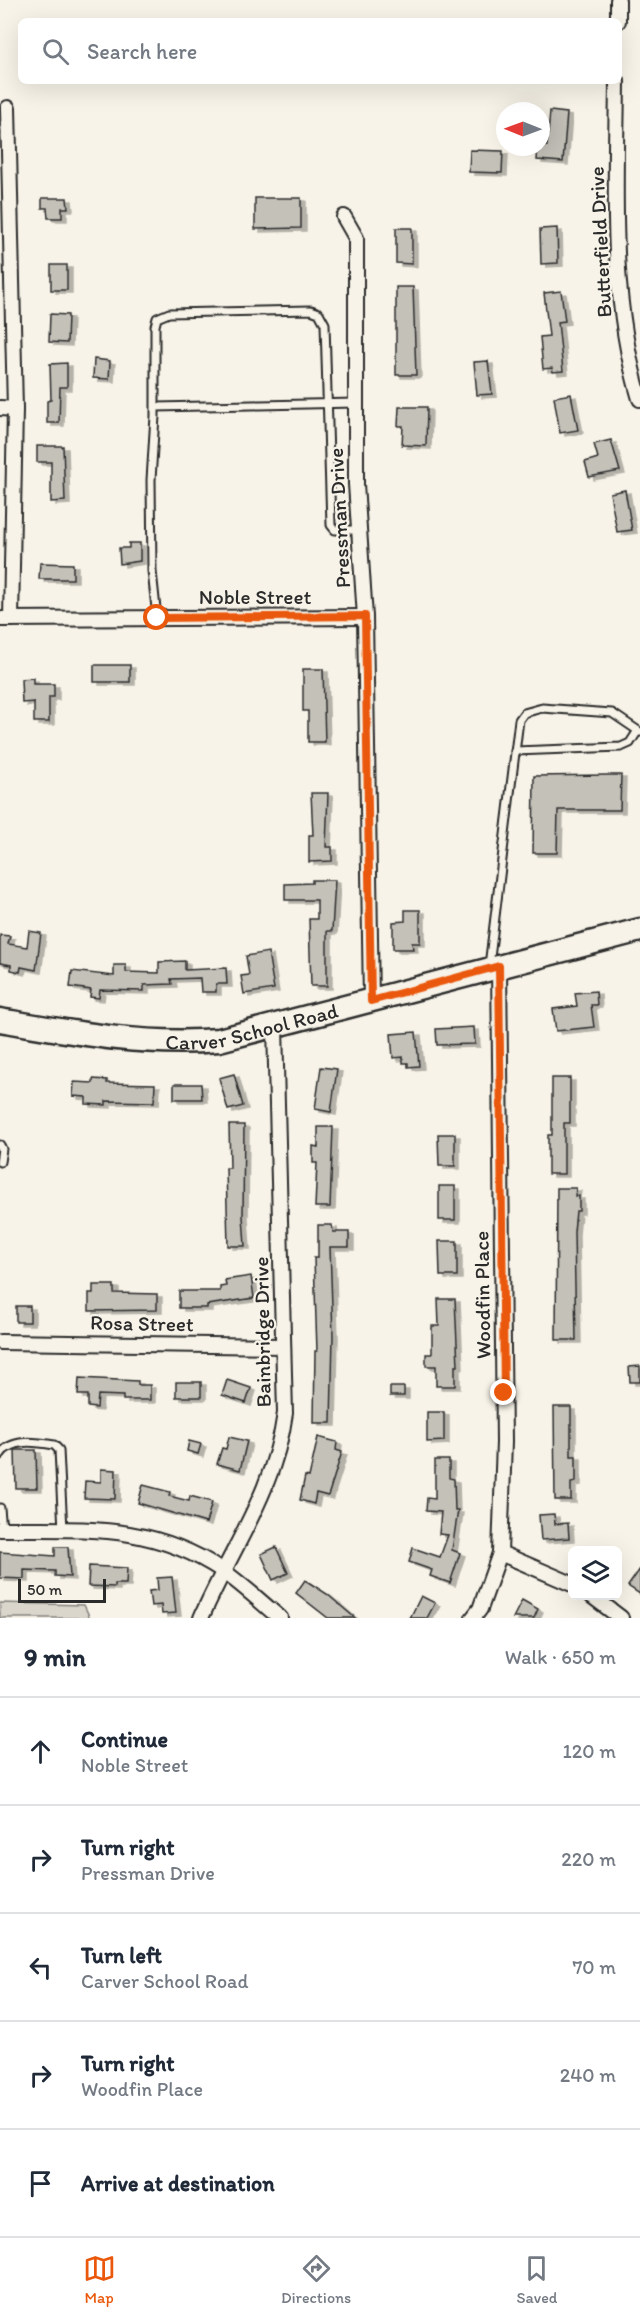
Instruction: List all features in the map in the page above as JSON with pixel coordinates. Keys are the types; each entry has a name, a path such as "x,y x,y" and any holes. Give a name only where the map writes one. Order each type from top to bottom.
{"main road":[{"name":"Carver School Road","path":"0,1020 117,1040 157,1043 219,1040 640,930"}],"street":[{"path":"618,0 618,18"},
{"name":"Butterfield Drive","path":"617,84 616,197 621,296 627,342 640,399"},
{"path":"5,619 15,409 8,108"},
{"name":"Pressman Drive","path":"344,217 356,238 356,484 365,616 371,1001"},
{"path":"0,408 15,409"},
{"name":"Noble Street","path":"5,619 365,616"},
{"name":"Woodfin Place","path":"473,1618 480,1609 500,1553 504,1432 494,967"},
{"name":"Bainbridge Drive","path":"201,1618 223,1571 254,1516 276,1461 285,1413 275,1027"},
{"name":"Rosa Street","path":"0,1342 284,1346"},
{"path":"1,1529 123,1531 144,1535 180,1548 223,1571 280,1618"},
{"path":"500,1553 568,1582"},
{"path":"597,1600 621,1618"}],"lane":[{"path":"157,618 152,571 151,480 156,407 155,326 157,318 169,313 193,312 311,310 319,313 325,324 331,525 335,530 359,530"},
{"path":"156,407 356,403"},
{"path":"494,967 519,720 524,713 542,708 612,713 638,732 630,743 621,747 516,751"},
{"path":"0,1145 2,1149 0,1162"},
{"path":"0,1455 10,1445 26,1443 54,1445 59,1450 63,1530"},
{"path":"0,1508 1,1529"}],"shaded area":[{"path":"0,1603 84,1605 90,1618 0,1618"}],"building":[{"path":"550,111 567,113 563,162 537,160 537,156 550,156"},
{"path":"470,150 496,151 496,156 503,156 502,173 469,172"},
{"path":"42,198 67,198 68,208 62,208 62,218 48,218 47,208 42,208"},
{"path":"255,198 301,198 301,228 255,229"},
{"path":"396,228 412,228 412,264 396,263"},
{"path":"557,228 558,263 541,264 540,229"},
{"path":"51,265 67,265 67,290 51,290"},
{"path":"396,287 413,287 416,375 396,375"},
{"path":"561,291 565,321 558,322 563,371 553,372 552,368 543,369 540,337 549,336 544,293"},
{"path":"50,314 68,315 67,343 49,342"},
{"path":"94,359 110,361 109,379 93,378"},
{"path":"488,361 492,394 477,395 474,362"},
{"path":"67,363 67,387 60,387 59,423 47,423 47,401 51,400 50,364"},
{"path":"571,394 578,430 560,433 554,397"},
{"path":"399,407 427,407 426,446 402,445 403,426 398,426"},
{"path":"611,440 620,471 589,477 585,462 598,458 594,444"},
{"path":"37,446 63,446 65,501 51,502 51,462 37,462"},
{"path":"625,490 632,530 617,532 610,493"},
{"path":"129,543 140,543 140,561 120,564 119,548 129,548"},
{"path":"40,563 73,564 73,579 39,579"},
{"path":"94,665 130,665 130,682 94,682"},
{"path":"303,669 323,669 325,742 308,742 308,711 303,711"},
{"path":"33,678 33,684 54,684 54,697 49,697 49,722 34,722 34,702 22,703 21,679"},
{"path":"621,775 620,810 558,810 557,853 533,853 534,776"},
{"path":"311,793 328,793 326,847 332,847 332,861 309,862 309,835 313,835"},
{"path":"312,880 335,880 332,931 327,931 327,986 311,986 309,919 317,919 317,900 285,900 285,884 312,883"},
{"path":"405,910 420,910 420,943 412,943 413,949 393,949 393,922 405,921"},
{"path":"29,931 41,933 36,970 21,967 20,972 11,970 11,965 0,963 0,935 10,936 8,944 27,947"},
{"path":"268,952 274,989 244,994 241,976 249,975 246,956"},
{"path":"185,961 185,970 226,968 227,984 216,984 216,992 201,992 200,978 171,979 172,984 144,985 144,991 100,990 99,998 90,997 91,990 70,987 72,971 114,976 114,965 126,965 126,972 159,973 159,962"},
{"path":"596,991 597,1005 591,1005 594,1027 556,1031 553,1009 577,1006 575,993"},
{"path":"474,1027 475,1044 437,1045 436,1029"},
{"path":"416,1032 419,1066 408,1067 408,1063 403,1063 403,1057 393,1058 391,1034"},
{"path":"321,1067 337,1069 331,1112 315,1109"},
{"path":"234,1074 243,1106 228,1110 219,1078"},
{"path":"552,1078 570,1078 570,1123 564,1123 564,1174 548,1174 548,1135 552,1135"},
{"path":"93,1079 107,1080 107,1083 155,1084 154,1102 106,1101 106,1105 86,1104 86,1097 73,1096 74,1082 93,1083"},
{"path":"174,1084 201,1084 202,1099 174,1099"},
{"path":"229,1125 244,1125 245,1246 228,1246 226,1168 230,1168"},
{"path":"318,1127 333,1127 330,1207 315,1207 317,1163 313,1163 313,1146 318,1147"},
{"path":"438,1134 455,1134 455,1166 439,1166"},
{"path":"439,1186 455,1186 455,1220 439,1220"},
{"path":"557,1188 576,1188 575,1196 579,1196 579,1211 576,1211 574,1232 576,1340 556,1340"},
{"path":"318,1225 332,1225 333,1232 349,1232 349,1247 330,1247 333,1336 331,1423 314,1423 315,1351 317,1351 314,1258 318,1258"},
{"path":"439,1241 457,1241 457,1276 440,1276"},
{"path":"251,1276 254,1298 207,1305 207,1308 179,1308 179,1291 220,1291 220,1287 226,1286 225,1280"},
{"path":"93,1285 114,1285 114,1293 157,1294 157,1310 89,1311 89,1293 93,1293"},
{"path":"438,1299 455,1299 458,1366 455,1366 455,1386 436,1386 436,1366 426,1366 426,1354 432,1354 432,1326 439,1326"},
{"path":"16,1306 30,1306 30,1322 16,1322"},
{"path":"640,1366 640,1382 630,1382 629,1367"},
{"path":"79,1378 138,1381 138,1385 150,1385 150,1400 123,1400 123,1396 98,1395 97,1408 88,1407 88,1395 78,1395"},
{"path":"227,1380 251,1388 246,1403 222,1395"},
{"path":"176,1382 201,1382 201,1397 176,1397"},
{"path":"390,1387 404,1387 404,1396 390,1396"},
{"path":"554,1407 571,1407 571,1456 576,1456 576,1482 571,1483 571,1500 555,1500"},
{"path":"427,1412 444,1412 444,1441 427,1442"},
{"path":"229,1437 247,1441 240,1470 217,1464 222,1448 226,1449"},
{"path":"318,1437 337,1442 336,1450 342,1452 328,1496 316,1493 314,1504 300,1500 305,1476 309,1477"},
{"path":"189,1441 201,1444 198,1454 187,1451"},
{"path":"15,1450 36,1450 37,1488 16,1488"},
{"path":"435,1460 449,1460 449,1478 454,1479 455,1510 458,1510 452,1550 460,1553 450,1583 430,1576 432,1570 409,1562 413,1548 440,1557 448,1535 439,1534 441,1512 426,1511 427,1498 435,1499"},
{"path":"101,1469 116,1470 115,1499 84,1498 85,1481 101,1482"},
{"path":"143,1485 170,1492 169,1496 189,1501 190,1496 212,1502 206,1523 138,1503"},
{"path":"554,1514 555,1524 568,1523 569,1538 541,1540 539,1515"},
{"path":"55,1547 68,1547 70,1577 55,1576 55,1571 24,1570 24,1579 0,1578 0,1552 55,1556"},
{"path":"276,1547 288,1573 273,1580 261,1554"},
{"path":"89,1566 127,1568 126,1584 115,1584 115,1587 88,1586"},
{"path":"640,1569 640,1594 628,1586"},
{"path":"172,1577 176,1613 162,1614 161,1605 151,1606 149,1591 158,1590 157,1578"},
{"path":"305,1580 327,1594 355,1618 328,1618 296,1593"},
{"path":"421,1596 435,1603 427,1618 410,1618"},
{"path":"522,1600 538,1609 534,1618 513,1618"}],"route":[{"path":"157,618 365,616 371,1001 499,966 504,1393"}]}
